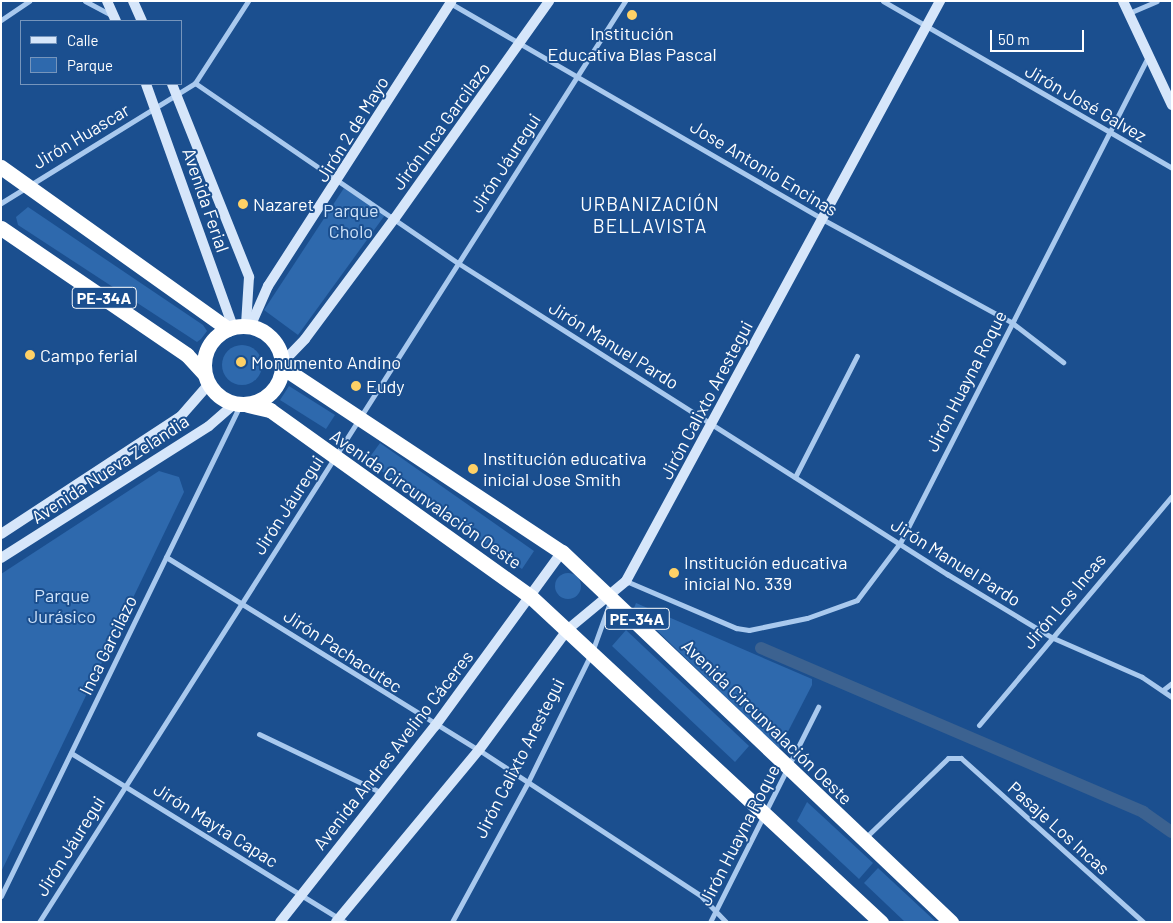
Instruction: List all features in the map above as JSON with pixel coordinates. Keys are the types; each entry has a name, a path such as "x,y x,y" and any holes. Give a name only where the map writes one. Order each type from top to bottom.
{"highway":[{"name":"PE-34A","path":"1,167 239,327"},
{"name":"PE-34A","path":"1,228 187,355 206,379"},
{"path":"239,327 272,339 282,365 271,393 241,405 206,379 208,347 239,327"},
{"name":"Avenida Circunvalación Oeste","path":"282,365 562,552 613,596 787,770 951,922"},
{"name":"Avenida Circunvalación Oeste","path":"241,405 270,410 531,597 592,652 765,816 882,922"}],"street":[{"path":"1,20 29,1"},
{"path":"85,1 114,18"},
{"path":"106,1 114,18"},
{"path":"132,1 142,20"},
{"name":"Jirón Huascar","path":"1,203 26,185 157,106 178,96 195,83 248,1"},
{"name":"Jirón Inca Garcilazo","path":"282,365 305,340 395,218 549,1"},
{"name":"Jirón Jáuregui","path":"38,922 625,1"},
{"name":"Jirón José Galvez","path":"883,1 1172,168"},
{"name":"Jirón Calixto Arestegui","path":"452,922 528,782 592,652 613,596 626,581 940,1"},
{"path":"1123,1 1172,105"},
{"path":"1129,14 1157,1"},
{"name":"Jose Antonio Encinas","path":"450,2 578,74 822,220 1011,322 1063,362"},
{"name":"Jirón 2 de Mayo","path":"239,327 339,181 450,2"},
{"name":"Jirón Huayna Roque","path":"626,581 736,628 807,618 857,600 900,543 1108,131 1148,57"},
{"name":"Jirón Manuel Pardo","path":"195,83 395,218 458,263 900,543 1051,637 1163,690 1172,697"},
{"name":"Avenida Ferial","path":"146,85 157,106 239,327"},
{"name":"Avenida Ferial","path":"172,85 249,277 239,327"},
{"path":"796,477 857,356"},
{"name":"Avenida Nueva Zelandia","path":"1,534 182,416 206,379"},
{"name":"Avenida Nueva Zelandia","path":"1,558 241,405"},
{"name":"Inca Garcilazo","path":"1,896 241,405"},
{"name":"Jirón Los Incas","path":"979,725 1051,637 1172,496"},
{"name":"Avenida Andres Avelino Cáceres","path":"280,922 300,894 435,726 562,552"},
{"name":"Jirón Pachacutec","path":"166,557 242,602 435,726 479,750 700,895 726,922"},
{"path":"340,920 479,750 567,630 613,596"},
{"path":"1163,690 1172,683"},
{"name":"Jirón Huayna Roque","path":"710,922 765,816 818,707"},
{"path":"259,734 382,793"},
{"name":"Jirón Mayta Capac","path":"71,753 340,920"},
{"name":"Pasaje Los Incas","path":"863,840 955,757 1143,922"}],"green space":[{"name":"Parque Cholo","path":"344,188 385,215 298,335 264,310"},
{"path":"28,207 203,325 207,331 197,342 18,225 16,217"},
{"path":"242,345 256,351 262,365 256,379 242,385 228,379 222,365 228,351"},
{"path":"289,386 335,415 326,429 280,400"},
{"path":"380,443 534,551 522,569 367,461"},
{"name":"Parque Jurásico","path":"159,471 179,477 184,492 1,872 1,574"},
{"path":"568,573 577,577 581,586 577,595 568,599 559,595 555,586 559,577"},
{"path":"636,603 812,679 812,685 779,749 634,608"},
{"path":"626,630 749,746 735,762 612,646"},
{"path":"807,802 873,863 859,879 797,821"},
{"path":"878,868 936,922 905,922 864,883"}],"waterway":[{"path":"761,648 1143,812 1172,832"}],"place":[{"name":"Institución Educativa Blas Pascal","path":"632,15"},
{"name":"Nazaret","path":"243,204"},
{"name":"Campo ferial","path":"30,355"},
{"name":"Monumento Andino","path":"241,362"},
{"name":"Eudy","path":"356,386"},
{"name":"Institución educativa inicial Jose Smith","path":"473,469"},
{"name":"Institución educativa inicial No. 339","path":"674,573"}],"district":[{"name":"URBANIZACIÓN BELLAVISTA","path":"650,215"}]}
